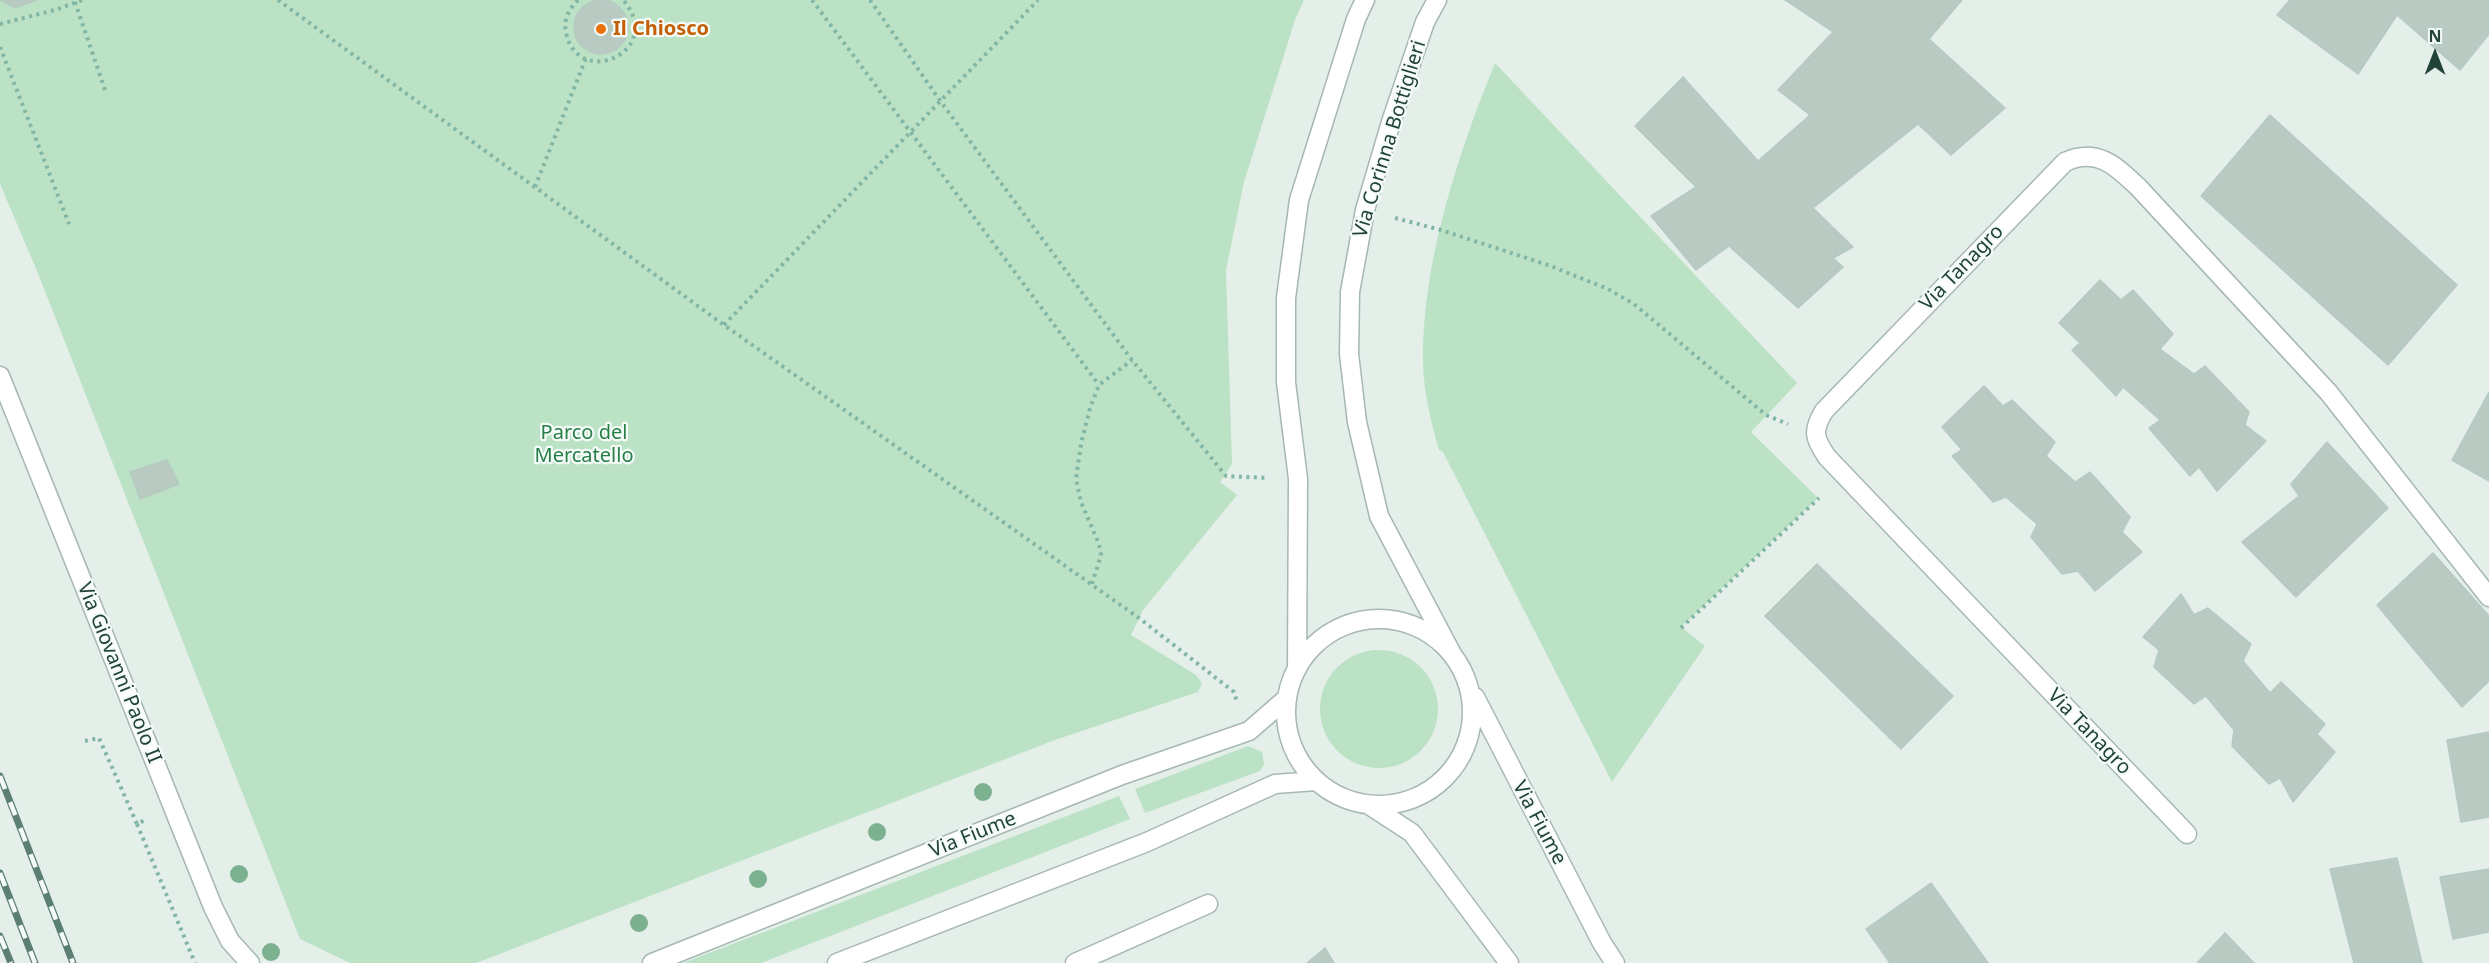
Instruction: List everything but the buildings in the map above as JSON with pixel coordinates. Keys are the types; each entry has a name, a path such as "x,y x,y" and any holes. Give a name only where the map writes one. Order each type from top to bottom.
{"street":[{"path":"1297,669 1298,479 1286,382 1286,298 1299,200 1356,19 1365,0"},
{"name":"Via Corinna Bottiglieri","path":"1437,0 1425,22 1391,122 1365,210 1350,292 1349,354 1357,422 1380,516 1453,656"},
{"name":"Via Tanagro","path":"2187,834 1835,466 1815,436 1816,424 1824,411 2065,162 2079,156 2095,157 2114,165 2139,188 2329,393 2489,597"},
{"name":"Via Giovanni Paolo II","path":"0,376 213,907 230,941 250,963"},
{"path":"1371,620 1394,621 1417,628 1436,639 1453,656 1467,682 1472,704 1471,728 1464,750 1452,770 1435,787 1415,798 1392,805 1369,805 1350,801 1316,781 1304,768 1289,734 1286,716 1287,698 1297,669 1310,650 1328,635 1348,625 1371,620"},
{"name":"Via Fiume","path":"1467,682 1509,766 1615,963"},
{"name":"Via Fiume","path":"652,963 1122,775 1249,731 1287,698"},
{"path":"837,963 1147,842 1275,783 1316,781"},
{"path":"1369,805 1413,833 1509,963"},
{"path":"1075,963 1208,904"}],"path":[{"path":"0,24 82,0"},
{"path":"278,0 724,325 1092,584 1234,692 1249,731"},
{"path":"578,0 566,17 565,29 568,41 574,51 596,62 608,61 627,49 635,29 634,18 623,0"},
{"path":"812,0 1099,385"},
{"path":"870,0 942,102 1132,360 1226,476 1298,479"},
{"path":"724,325 942,102 1038,0"},
{"path":"75,2 105,90"},
{"path":"0,46 69,224"},
{"path":"535,187 586,58"},
{"path":"1365,210 1441,230 1548,265 1608,289 1634,304 1766,415 1815,436"},
{"path":"1092,584 1101,555 1099,544 1081,502 1077,479 1083,435 1099,385 1132,360"},
{"path":"1681,628 1818,498"},
{"path":"85,741 99,738 195,963"},
{"path":"137,824 173,806"}],"green space":[{"name":"Parco del Mercatello","path":"0,0 1304,0 1295,20 1244,182 1226,270 1232,464 1220,482 1237,495 1143,610 1131,635 1196,675 1202,683 1198,692 1055,740 476,963 350,963 300,939 37,271 0,184"},
{"path":"1495,63 1797,383 1751,432 1818,498 1681,627 1705,646 1612,782 1443,452 1439,450 1426,397 1423,364 1424,327 1435,249 1455,172"},
{"path":"1379,650 1402,654 1421,667 1434,686 1438,709 1434,732 1421,751 1402,764 1379,768 1356,764 1337,751 1324,732 1320,709 1324,686 1337,667 1356,654"},
{"path":"1248,746 1262,752 1264,764 1260,771 1145,813 1135,789"},
{"path":"1119,796 1130,819 761,963 683,963"}],"railway":[{"path":"0,776 73,963"},
{"path":"0,873 35,963"},
{"path":"0,936 11,963"}],"place":[{"name":"Il Chiosco","path":"601,29"}]}
